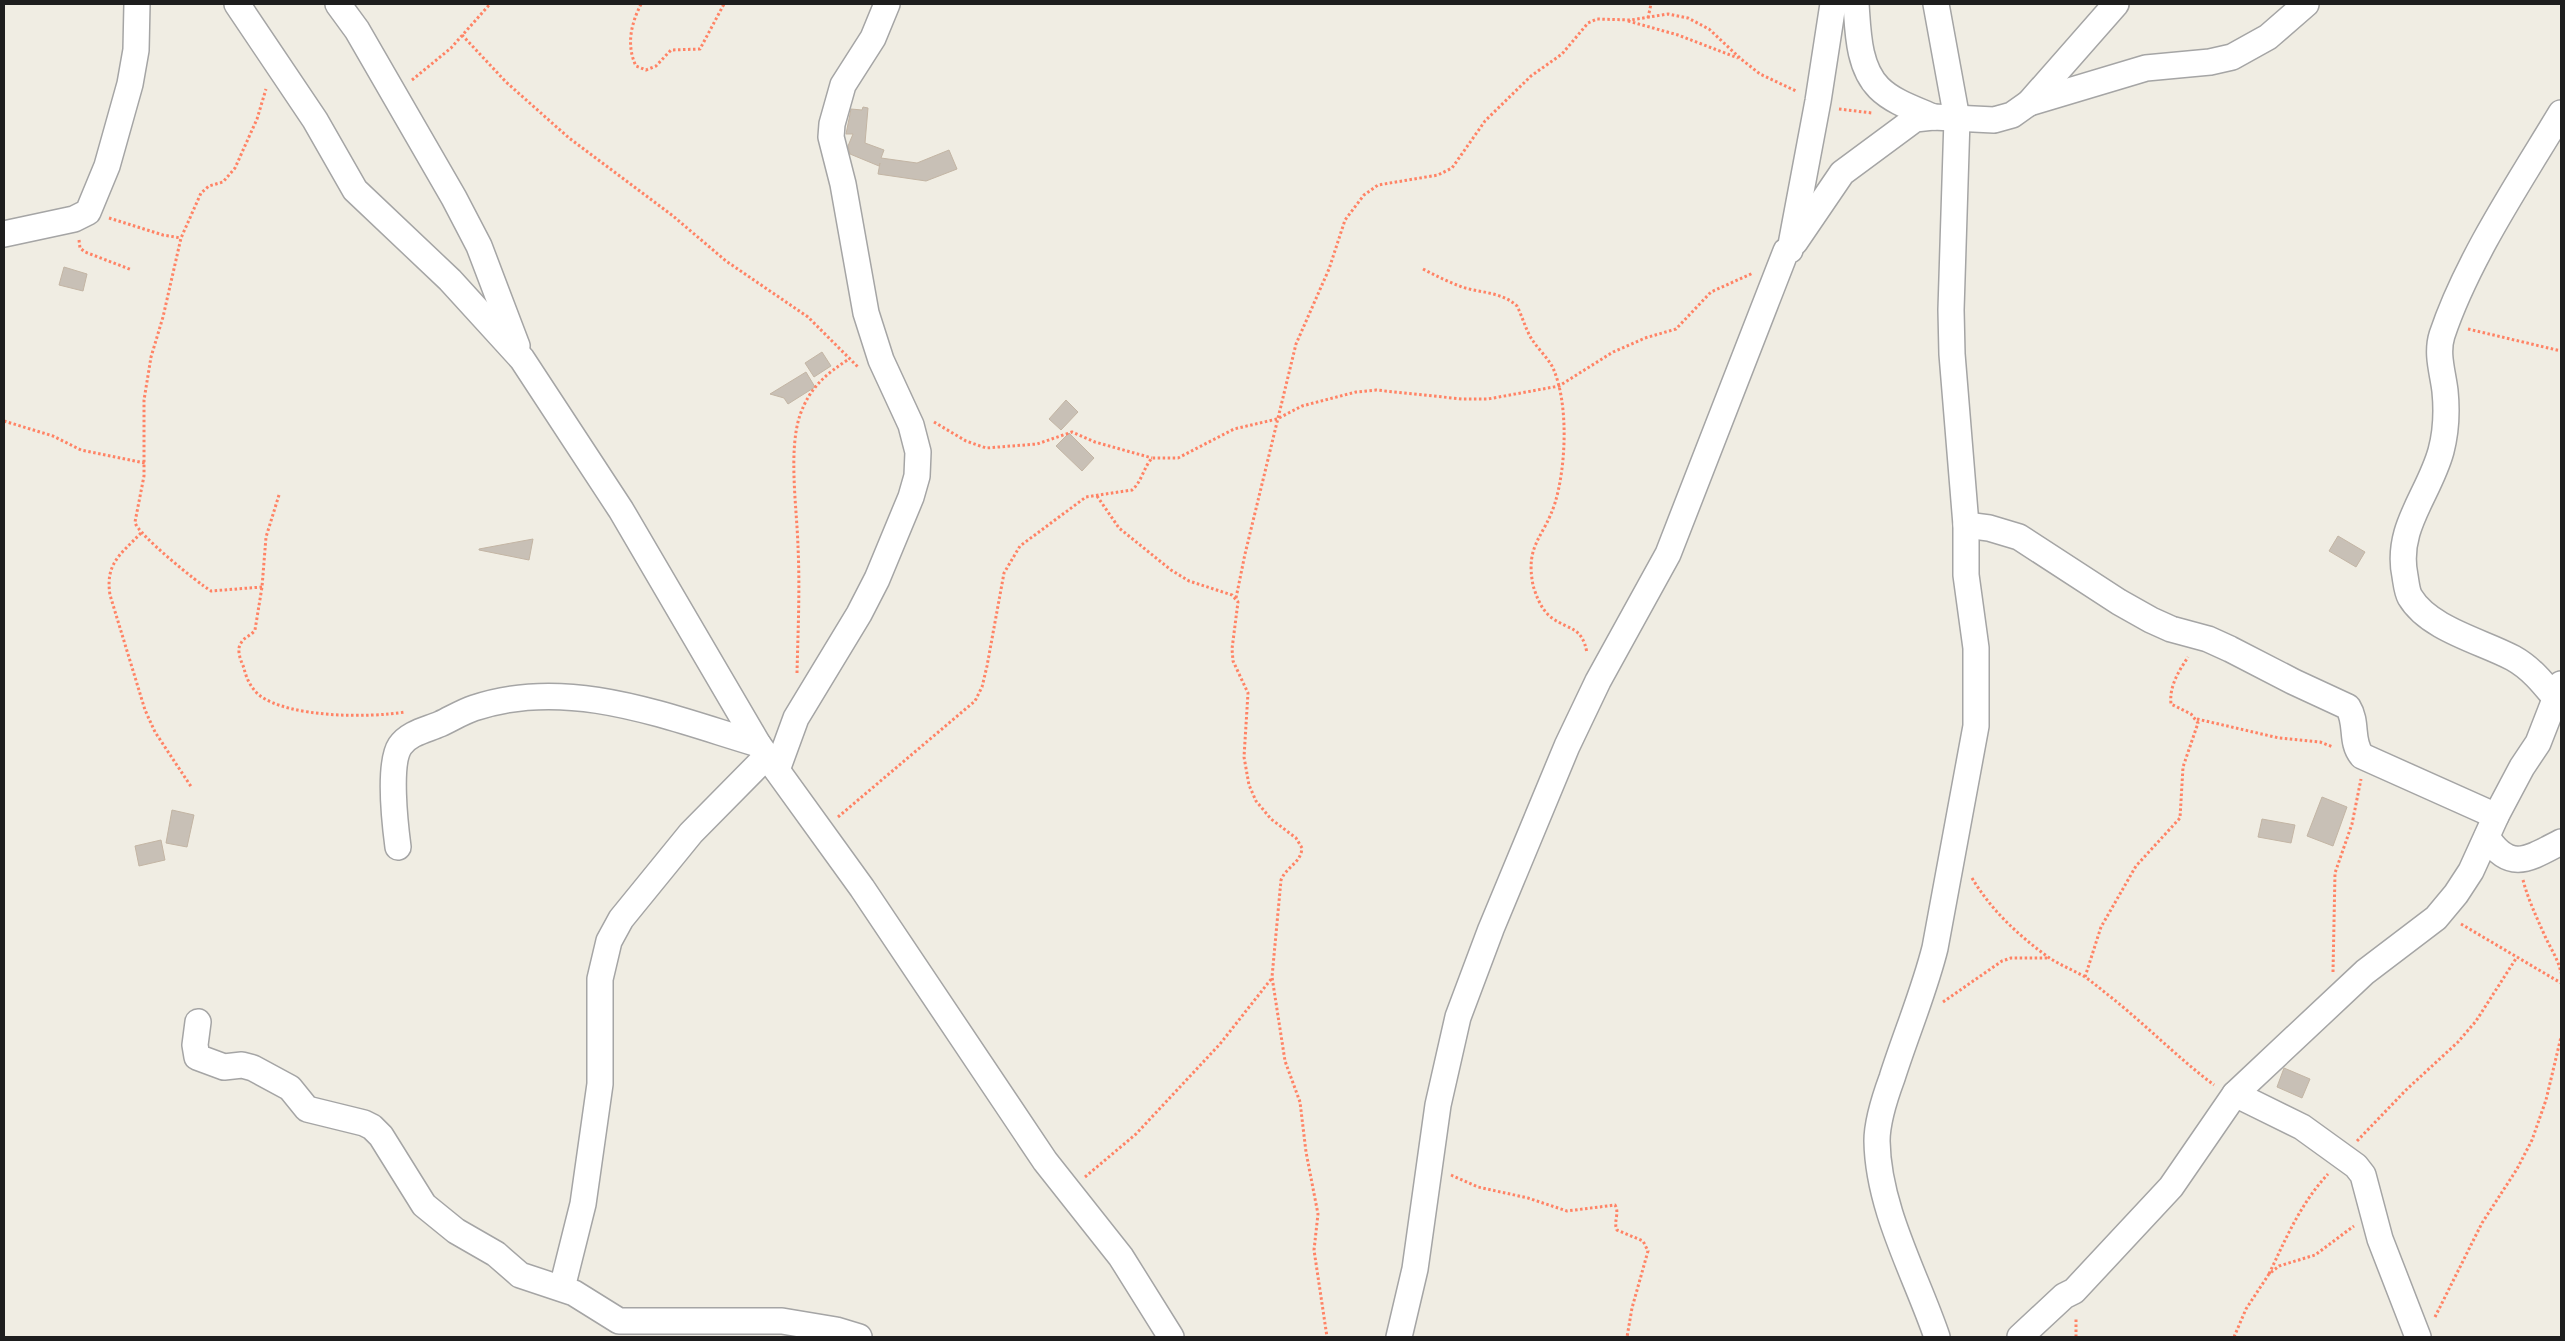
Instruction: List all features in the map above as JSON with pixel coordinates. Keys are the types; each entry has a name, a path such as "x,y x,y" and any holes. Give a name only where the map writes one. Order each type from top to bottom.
{"street":[{"path":"4,234 74,218 88,212 107,166 130,84 136,50 137,4"},
{"path":"237,4 315,120 355,190 450,280 522,359 620,510 767,757 862,888 1045,1160 1121,1257 1172,1337"},
{"path":"338,4 357,30 394,98 411,122 478,246 522,359"},
{"path":"562,1288 583,1204 600,1084 600,979 609,941 621,919 691,833 767,757 796,718 859,614 877,580 911,497 917,476 918,452 905,410 881,360 866,313 844,184 831,137 832,124 843,85 873,38 887,4"},
{"path":"1399,1337 1415,1269 1438,1105 1458,1017 1491,928 1567,746 1598,681 1668,554 1785,257 1818,101 1833,4"},
{"path":"1856,4 1859,39 1866,70 1878,88 1932,117"},
{"path":"1936,4 1957,119 1951,310 1955,408 1966,525 1966,575 1976,648 1976,726 1935,948 1926,984 1884,1100 1877,1140 1881,1176 1894,1221 1937,1337"},
{"path":"2029,104 2116,4"},
{"path":"1785,257 1842,173 1916,119 1932,117 1994,120 2012,115 2029,104 2146,68 2210,62 2232,57 2268,37 2306,4"},
{"path":"2020,1337 2064,1296 2074,1291 2166,1193 2235,1094 2365,972 2389,956 2441,913 2471,871 2491,826 2538,743 2559,691 2514,658 2427,618 2409,596 2404,569 2403,548 2406,532 2437,461 2444,437 2445,403 2440,346 2461,290 2489,237 2561,113"},
{"path":"1966,525 1989,528 2019,538 2135,611 2171,629 2200,636 2230,648 2294,682 2348,707 2355,723 2355,745 2367,758 2491,826 2502,855 2515,860 2533,856 2561,842"},
{"path":"398,847 394,808 395,757 401,745 417,733 475,707 510,699 533,697 623,704 767,757"},
{"path":"198,1022 195,1045 197,1057 224,1067 248,1066 290,1088 307,1109 372,1127 381,1136 424,1205 456,1231 496,1254 520,1275 562,1288 619,1321 782,1321 814,1325 859,1337"},
{"path":"2235,1094 2302,1127 2323,1140 2342,1157 2356,1166 2363,1175 2371,1200 2372,1214 2425,1331"}],"path":[{"path":"394,98 462,36 490,4"},
{"path":"641,4 631,30 630,47 636,66 646,70 656,66 671,50 700,49 724,4"},
{"path":"1648,18 1651,4"},
{"path":"1327,1337 1314,1250 1318,1214 1306,1152 1300,1102 1285,1061 1272,977 1281,880 1284,872 1299,858 1302,848 1296,838 1271,819 1256,801 1249,785 1244,757 1248,692 1233,660 1232,649 1238,608 1236,598 1244,554 1296,344 1329,269 1345,220 1357,203 1373,187 1438,175 1452,168 1486,121 1532,76 1562,54 1588,23 1596,19 1621,20 1668,14 1688,18 1709,29 1760,74 1818,101 1850,111 1877,113"},
{"path":"1621,20 1693,40 1741,59"},
{"path":"462,36 500,76 569,138 657,204 726,261 808,317 863,372"},
{"path":"262,587 211,591 141,533 135,522 145,463 144,400 151,357 163,317 181,238 203,191 223,182 235,168 271,80 278,70 288,79"},
{"path":"132,270 80,248 79,237 88,212 163,235 181,238"},
{"path":"905,410 939,424 966,441 986,448 1037,444 1072,432 1095,442 1152,458 1178,458 1234,429 1277,418 1302,406 1356,392 1376,390 1462,399 1488,399 1559,386 1613,352 1645,338 1676,329 1711,292 1785,257"},
{"path":"1423,269 1457,285 1513,302 1517,306 1532,341 1552,366 1559,386 1563,428 1562,466 1554,504 1530,557 1534,586 1545,611 1582,636 1588,660 1598,681"},
{"path":"2448,324 2561,351"},
{"path":"796,679 798,547 796,449 800,416 811,394 824,376 849,359"},
{"path":"4,421 54,436 81,450 145,463"},
{"path":"822,832 856,800 975,701 982,687 987,666 1004,573 1020,546 1079,501 1097,495 1132,490 1136,486 1145,466 1152,458"},
{"path":"279,495 266,537 262,587 255,630 243,640 239,647 245,674 258,694 284,706 323,714 367,717 407,711"},
{"path":"1097,495 1119,528 1170,570 1188,581 1236,598"},
{"path":"141,533 110,569 108,581 110,595 145,710 155,732 192,788"},
{"path":"2200,636 2176,675 2170,696 2171,704 2174,707 2181,708 2197,719 2279,738 2320,742 2367,758 2352,824 2336,873 2333,965 2335,1000"},
{"path":"2085,977 2101,927 2136,866 2180,818 2183,767 2196,731 2197,719"},
{"path":"2515,860 2529,901 2544,936 2558,958 2561,973"},
{"path":"1970,874 1983,896 2005,921 2050,958 2085,977 2214,1085 2235,1094"},
{"path":"2441,913 2561,984"},
{"path":"2234,1337 2246,1309 2269,1274 2293,1224 2310,1196 2342,1157 2406,1090 2458,1042 2476,1021 2517,957"},
{"path":"1911,1023 2002,962 2011,958 2050,958"},
{"path":"1070,1191 1136,1134 1220,1044 1272,977"},
{"path":"2425,1331 2482,1223 2517,1169 2532,1140 2546,1100 2561,1037"},
{"path":"1430,1166 1478,1186 1528,1198 1568,1211 1615,1206 1617,1211 1615,1227 1617,1230 1643,1241 1648,1251 1632,1308 1627,1337"},
{"path":"2269,1274 2279,1266 2315,1255 2372,1214"}],"building":[{"path":"863,107 868,108 865,143 884,150 881,158 917,163 949,150 957,169 926,181 878,174 880,163 879,166 850,154 848,146 853,134 846,134 851,109 862,110"},
{"path":"64,267 87,274 83,291 59,285"},
{"path":"822,352 831,366 814,377 805,363"},
{"path":"806,372 815,387 788,404 784,398 770,394"},
{"path":"1066,400 1078,412 1061,430 1049,419"},
{"path":"1069,433 1094,458 1082,471 1056,446"},
{"path":"2338,536 2365,552 2356,567 2329,551"},
{"path":"533,539 529,560 479,550 479,549"},
{"path":"2322,797 2347,807 2333,846 2307,836"},
{"path":"172,810 194,815 187,847 166,843"},
{"path":"2262,819 2295,825 2291,843 2258,837"},
{"path":"161,840 165,860 139,866 135,846"},
{"path":"2284,1068 2310,1079 2302,1098 2277,1087"}]}
